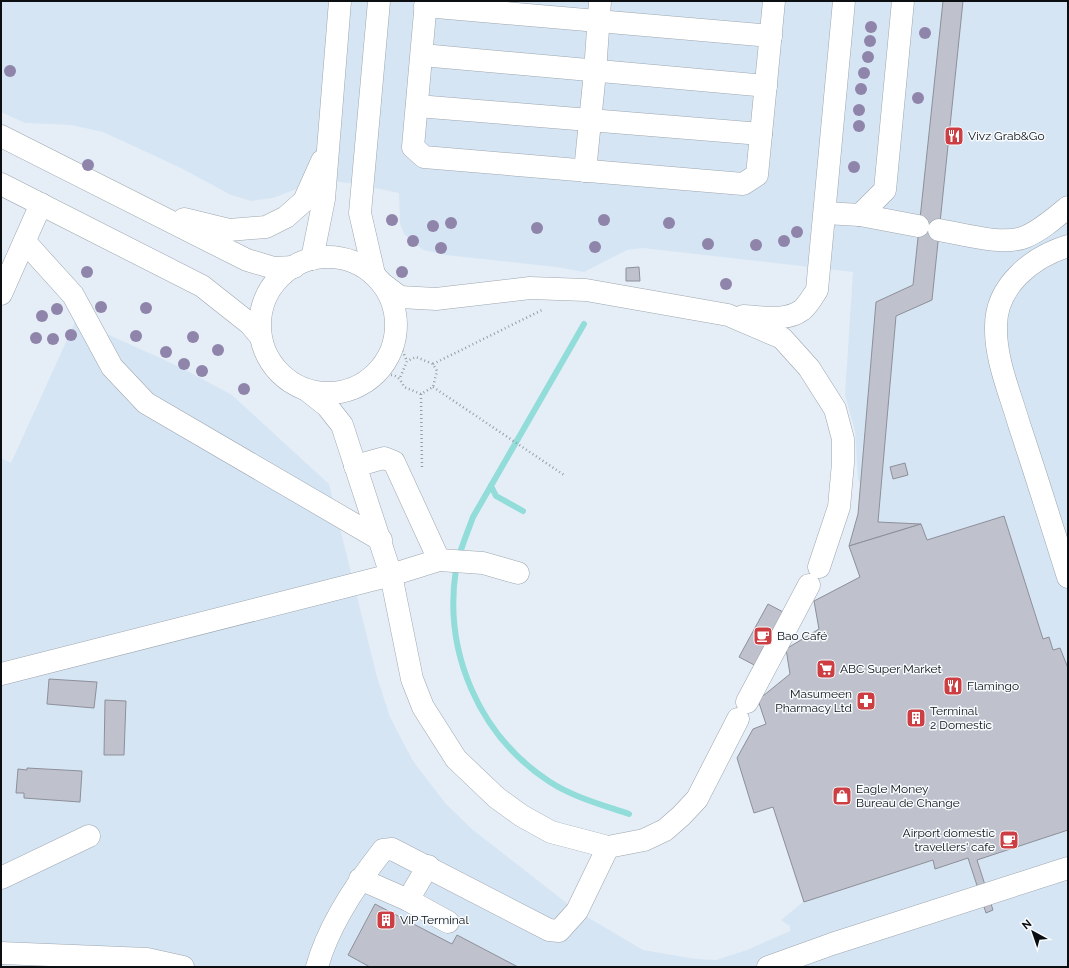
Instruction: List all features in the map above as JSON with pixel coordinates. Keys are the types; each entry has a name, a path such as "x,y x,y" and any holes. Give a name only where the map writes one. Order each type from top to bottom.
{"street":[{"path":"260,336 266,296 277,280 303,263 324,199 340,1"},
{"path":"308,391 348,391 374,376 388,360 396,336 393,302 379,279 360,214 379,1"},
{"path":"770,36 599,11 425,4 422,55 413,148 424,156 744,184 757,175 774,1"},
{"path":"1,136 247,260 274,268 338,258 379,279 400,297 436,299 530,288 586,290 728,315 774,318 790,316 802,309 817,290 844,1"},
{"path":"860,215 885,190 903,1"},
{"path":"584,171 595,72 599,11"},
{"path":"422,55 595,72 766,86"},
{"path":"417,106 761,134"},
{"path":"146,209 229,230 266,228 286,217 304,201 322,164 330,126"},
{"path":"1,184 202,286 250,324 260,336 265,352 276,371 308,391 327,406 342,425 391,575 412,679 423,707 456,759 497,798 522,816 551,832 608,847 644,840 665,830 681,816 696,799 814,576 839,500 843,463 842,439 834,408 809,368 782,338 728,315"},
{"path":"1,294 41,204"},
{"path":"825,213 860,215 996,241 1024,238 1054,219 1068,207"},
{"path":"25,242 73,296 112,367 146,403 380,540"},
{"path":"1068,246 1034,261 1013,280 1001,301 996,326 1001,364 1068,577"},
{"path":"355,466 384,458 394,462 450,561"},
{"path":"1,674 450,561 483,563 518,573"},
{"path":"665,830 671,803"},
{"path":"1,878 89,836"},
{"path":"317,967 321,952 360,879 383,850 392,849 428,866 549,930 559,931 577,911 608,847"},
{"path":"408,900 428,866"},
{"path":"768,967 825,946 1068,868"},
{"path":"360,879 408,900 448,922"},
{"path":"1,953 147,959 183,967"}],"path":[{"path":"433,364 544,309"},
{"path":"396,336 407,361"},
{"path":"400,378 407,361 416,357 433,364 437,372 433,387 421,394"},
{"path":"374,376 392,374 400,378 404,387 421,394"},
{"path":"433,387 564,475"},
{"path":"421,394 422,473"}],"shaded area":[{"path":"2,1 1068,1 1068,967 1,967 1,458 11,463 76,320 180,367 232,395 329,484 377,677 390,717 413,761 446,804 473,830 577,911 643,950 696,959 716,960 747,950 790,931 790,926 781,920 803,902 773,807 754,813 737,758 753,729 766,724 758,700 790,674 786,649 818,629 814,601 859,577 849,546 919,525 878,522 858,479 855,431 845,395 853,272 643,248 627,250 584,272 556,267 446,255 423,250 404,234 400,224 399,193 350,183 328,181 307,185 273,198 251,201 231,195 181,168 103,132 71,125 25,123 1,112"}],"building":[{"path":"943,1 963,1 932,300 896,316 878,522 921,524 849,546 858,514 876,302 913,285"},
{"path":"639,267 640,281 626,281 626,268"},
{"path":"905,463 908,475 893,479 890,467"},
{"name":"Terminal 2 Domestic","path":"1004,516 1043,639 1049,637 1053,650 1060,648 1068,668 1068,830 977,860 993,910 986,913 968,858 935,869 933,860 804,902 773,807 754,813 737,758 753,729 766,724 758,700 790,674 786,649 819,629 814,601 860,577 849,546 921,524 927,540"},
{"name":"Bao Café","path":"768,604 787,614 758,667 739,657"},
{"path":"49,679 97,682 94,708 47,704"},
{"path":"105,700 126,701 124,755 104,755"},
{"path":"27,768 82,771 80,802 24,798 24,793 16,793 18,769 27,770"},
{"name":"VIP Terminal","path":"375,904 452,944 457,935 518,967 370,967 348,955"}],"waterway":[{"path":"584,324 473,517 457,562 453,600 455,631 461,661 472,689 486,716 504,741 525,763 550,782 568,792 629,814"},
{"path":"491,486 496,496 523,511"}],"place":[{"name":"Vivz Grab&Go","path":"954,136"},
{"name":"Bao Café","path":"763,636"},
{"name":"ABC Super Market","path":"826,669"},
{"name":"Flamingo","path":"953,686"},
{"name":"Masumeen Pharmacy Ltd","path":"866,701"},
{"name":"Terminal 2 Domestic","path":"916,718"},
{"name":"Eagle Money Bureau de Change","path":"842,796"},
{"name":"Airport domestic travellers' cafe","path":"1009,840"},
{"name":"VIP Terminal","path":"386,920"}]}
